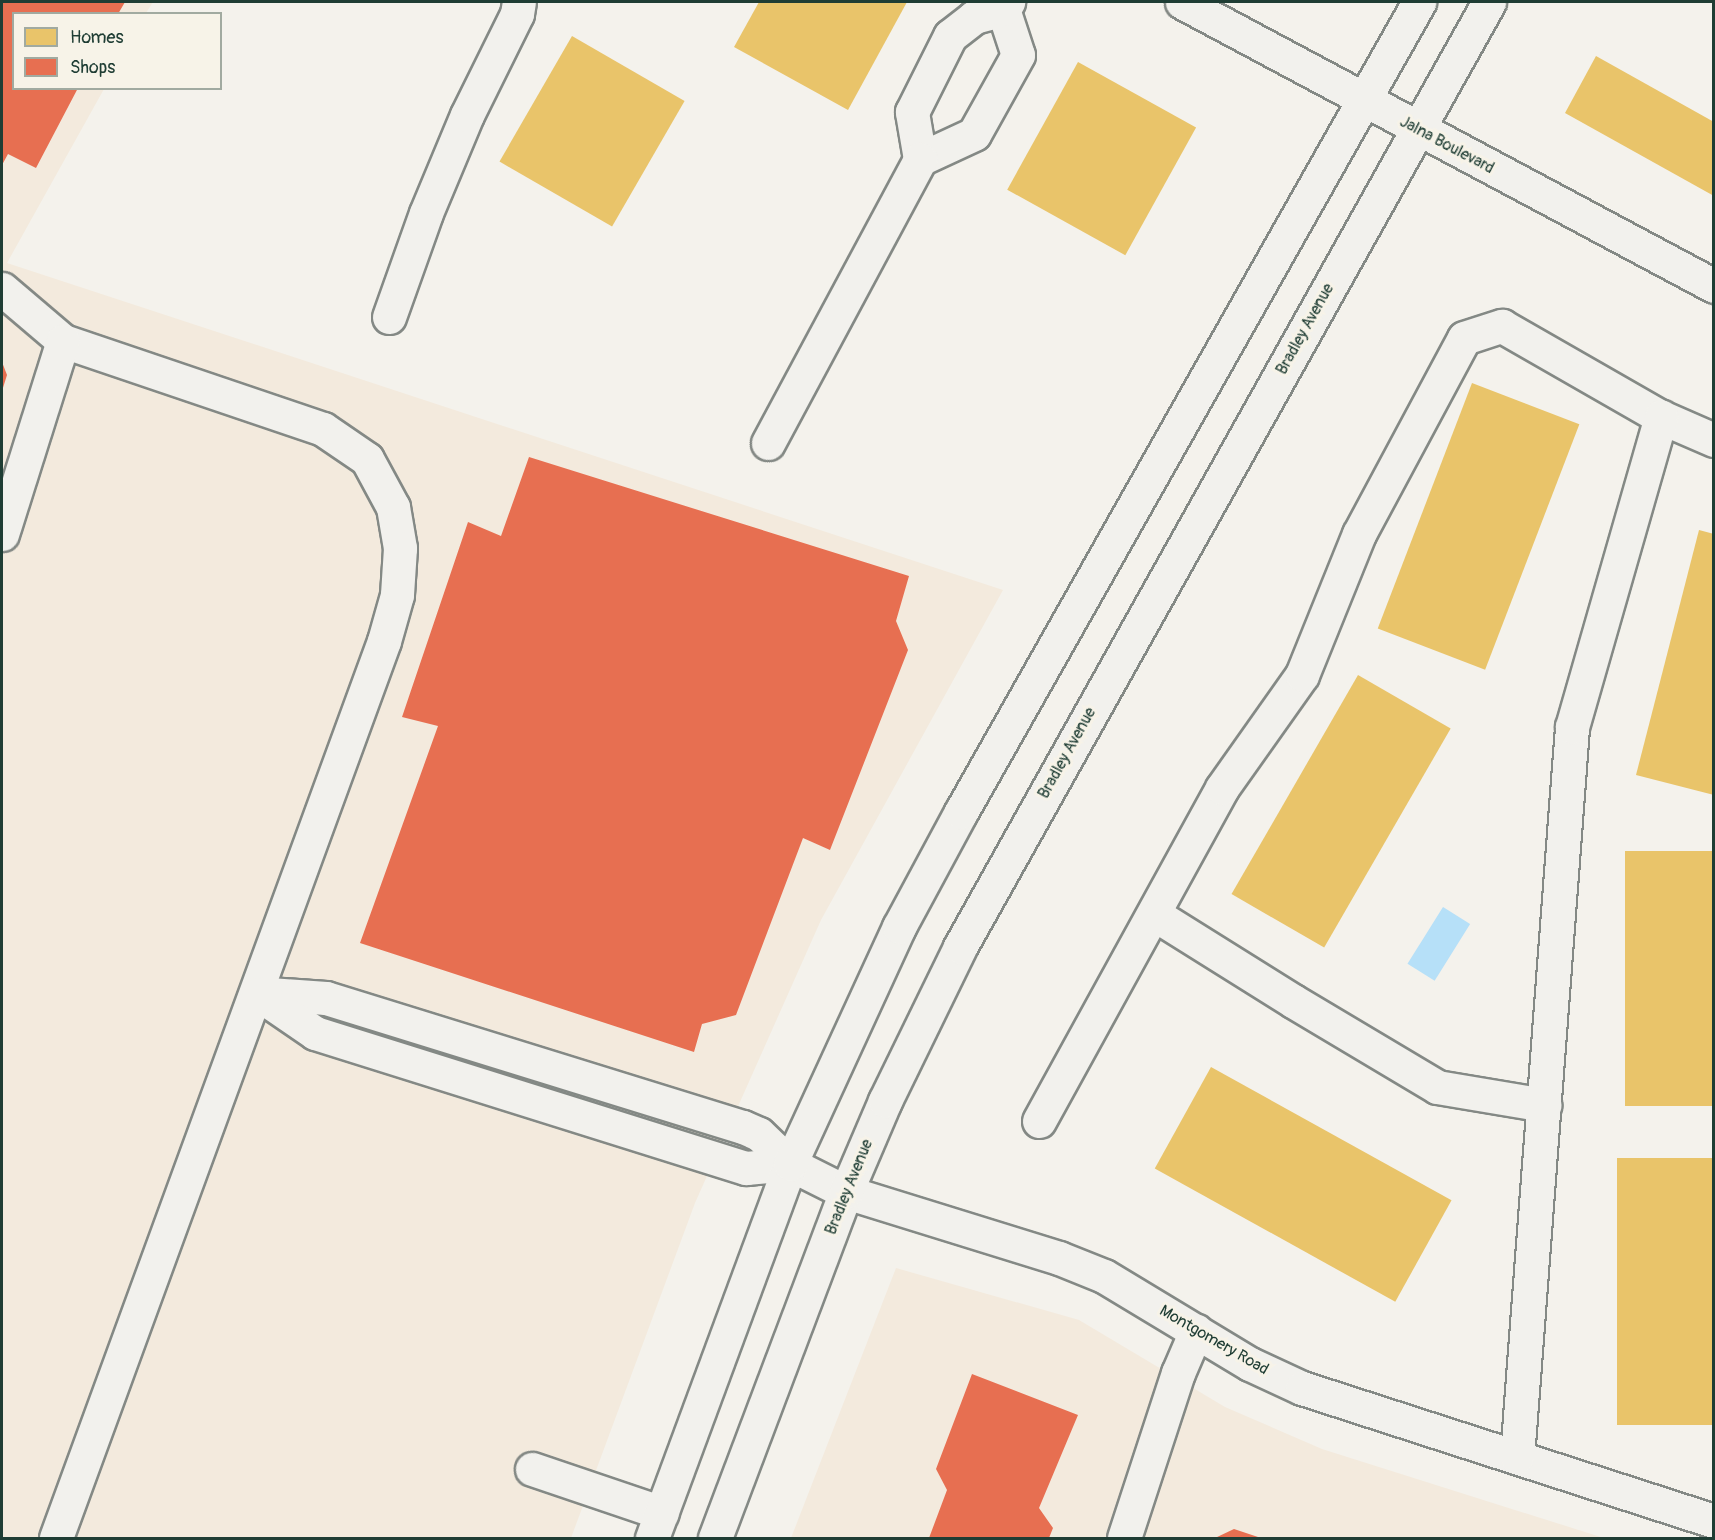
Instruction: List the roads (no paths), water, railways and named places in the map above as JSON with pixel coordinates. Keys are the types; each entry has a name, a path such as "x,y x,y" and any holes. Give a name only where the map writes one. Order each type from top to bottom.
{"main road":[{"path":"389,318 426,213 467,116 517,14 519,2"},
{"name":"Jalna Boulevard","path":"1182,2 1713,286"},
{"path":"532,1469 657,1526 790,1164 862,1002 961,812 1419,2"},
{"name":"Bradley Avenue","path":"715,1539 846,1192 885,1101 960,947 1488,2"},
{"path":"768,443 920,159 974,134 1018,55 1006,5 974,17 950,36 912,112 920,159"},
{"path":"2,289 63,341 323,429 368,459 393,507 400,548 394,604 364,698 56,1539"},
{"path":"1039,1121 1222,788 1302,675 1359,534 1464,338 1502,326 1661,417 1713,440"},
{"path":"2,534 63,341"},
{"path":"1516,1457 1545,1105 1572,727 1661,417"},
{"path":"1154,914 1437,1087 1545,1105"},
{"name":"Montgomery Road","path":"256,993 326,998 743,1127 759,1134 790,1164 846,1192 1059,1257 1104,1276 1250,1364 1302,1388 1713,1521"},
{"path":"1124,1539 1178,1373 1196,1331"}],"water":[{"path":"1443,907 1470,924 1435,981 1407,964"}]}
